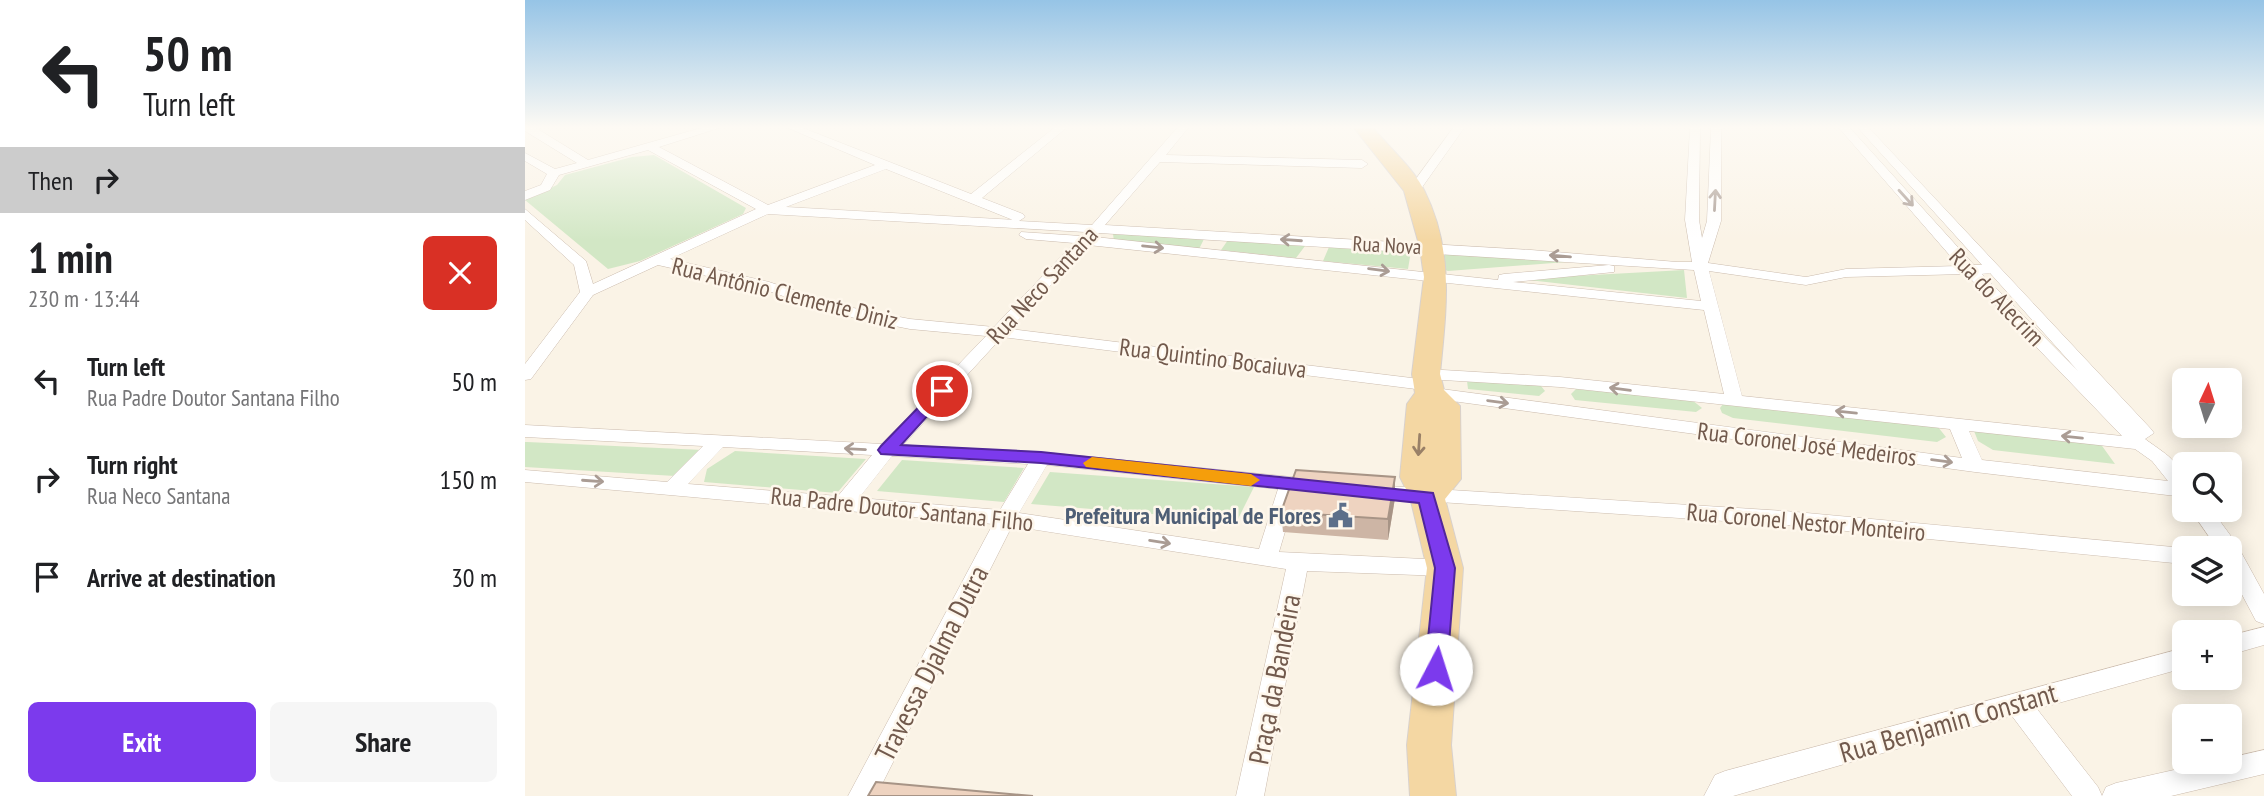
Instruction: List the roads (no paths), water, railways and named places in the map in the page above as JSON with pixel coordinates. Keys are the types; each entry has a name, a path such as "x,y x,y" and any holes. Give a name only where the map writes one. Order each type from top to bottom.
{"main road":[{"path":"1394,165 1414,190 1432,247 1436,277 1428,384 1422,404 1417,477 1427,497 1445,568 1429,745 1433,796"}],"street":[{"path":"541,165 554,173 583,165"},
{"path":"685,165 767,209 950,223 998,221 1035,224 1091,234"},
{"path":"885,165 1035,224"},
{"path":"525,375 588,292 767,209 885,165"},
{"path":"974,199 1015,165"},
{"name":"Rua Neco Santana","path":"844,503 887,450 1091,234 1151,165"},
{"path":"1414,190 1432,165"},
{"path":"1694,165 1692,220 1700,266 1734,399"},
{"path":"1700,266 1714,221 1715,165"},
{"name":"Rua do Alecrim","path":"1877,165 1971,270 2140,444 2159,457 2172,474"},
{"name":"Rua do Alecrim","path":"1898,165 2156,445 2159,457"},
{"path":"1880,169 1901,168"},
{"path":"525,196 547,187 554,173"},
{"path":"525,214 581,264 588,292"},
{"path":"987,232 998,221"},
{"path":"950,223 987,232 1091,234"},
{"name":"Rua Nova","path":"1091,234 1215,236 1432,247 1677,266"},
{"name":"Rua Nova","path":"1091,234 1205,252 1436,277 1463,283 1711,306"},
{"path":"1205,252 1215,236"},
{"path":"1306,262 1318,242"},
{"name":"Rua Antônio Clemente Diniz","path":"656,260 764,285 848,312 910,324 997,332"},
{"name":"Rua Nova","path":"1463,283 1580,271 1677,266 1700,266 1806,281 1846,273 1996,269"},
{"name":"Rua Quintino Bocaiuva","path":"997,332 1428,384"},
{"path":"1560,382 1560,411"},
{"name":"Rua Coronel José Medeiros","path":"1428,384 1560,382 2140,444"},
{"name":"Rua Coronel José Medeiros","path":"1428,384 1560,411 1975,466 2172,488"},
{"path":"1709,400 1718,432"},
{"path":"1957,424 1975,466"},
{"name":"Rua Padre Doutor Santana Filho","path":"525,431 1041,458 1427,497"},
{"path":"673,487 718,442"},
{"name":"Travessa Djalma Dutra","path":"873,793 1006,518 1041,458"},
{"name":"Rua Padre Doutor Santana Filho","path":"525,476 1006,518 1298,563 1445,568"},
{"path":"1267,558 1289,484"},
{"name":"Rua Coronel Nestor Monteiro","path":"1427,497 1785,518 2172,555"},
{"name":"Praça da Bandeira","path":"1250,796 1298,563"},
{"path":"2242,573 2264,615"},
{"path":"2242,642 2264,636"},
{"name":"Rua Benjamin Constant","path":"1718,796 1725,785 2172,661"},
{"path":"2017,702 2088,796"},
{"path":"2116,796 2264,762"}],"place":[{"name":"Prefeitura Municipal de Flores","path":"1341,515"}]}
